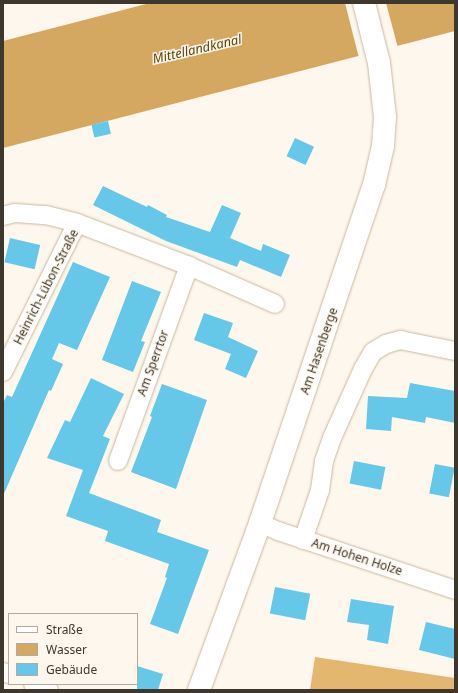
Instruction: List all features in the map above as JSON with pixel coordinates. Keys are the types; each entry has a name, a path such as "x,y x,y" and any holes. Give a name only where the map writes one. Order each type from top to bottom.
{"street":[{"name":"Am Hasenberge","path":"199,690 260,523 374,185 383,146 385,117 379,62 364,3"},
{"path":"3,216 15,213 46,215 77,223 189,266 275,304"},
{"name":"Heinrich-Lübon-Straße","path":"3,372 77,223"},
{"name":"Am Sperrtor","path":"118,461 189,266"},
{"path":"303,540 320,490 324,461 332,438 363,369 373,352 386,344 400,340 455,351"},
{"name":"Am Hohen Holze","path":"260,523 303,540 455,590"},
{"path":"36,685 49,690"}],"shaded area":[{"path":"315,657 455,678 455,690 310,690"}],"water":[{"name":"Mittellandkanal","path":"150,3 455,3 455,31 3,148 3,41"}],"pier":[{"path":"345,3 386,3 398,48 359,58"}],"building":[{"path":"108,121 111,134 94,137 91,125"},
{"path":"295,138 314,147 306,165 287,156"},
{"path":"103,186 147,207 148,205 167,215 166,217 210,232 222,205 241,213 230,238 261,251 263,244 290,255 281,277 240,260 237,267 166,241 93,205"},
{"path":"10,238 40,245 35,269 4,262"},
{"path":"73,262 110,277 77,350 59,343 52,359 63,364 51,391 49,390 3,496 3,403 7,395 12,397"},
{"path":"132,281 161,292 141,341 145,342 133,372 102,360"},
{"path":"204,313 233,323 228,337 258,351 246,378 225,369 231,354 194,340"},
{"path":"91,378 124,394 103,436 110,439 89,493 161,520 157,532 209,550 178,634 150,624 167,578 165,577 169,564 105,541 108,531 66,516 83,470 47,458 65,420 70,422"},
{"path":"410,383 455,391 455,423 426,417 425,423 392,417 391,431 366,429 368,396 407,398"},
{"path":"162,384 207,400 176,489 131,472 152,417 150,416"},
{"path":"354,461 385,467 381,490 350,484"},
{"path":"435,464 455,468 449,497 429,493"},
{"path":"275,587 310,594 305,620 270,614"},
{"path":"351,599 394,606 388,644 367,640 369,625 347,622"},
{"path":"426,622 455,629 455,659 419,650"},
{"path":"138,666 163,674 158,690 137,690"}]}
